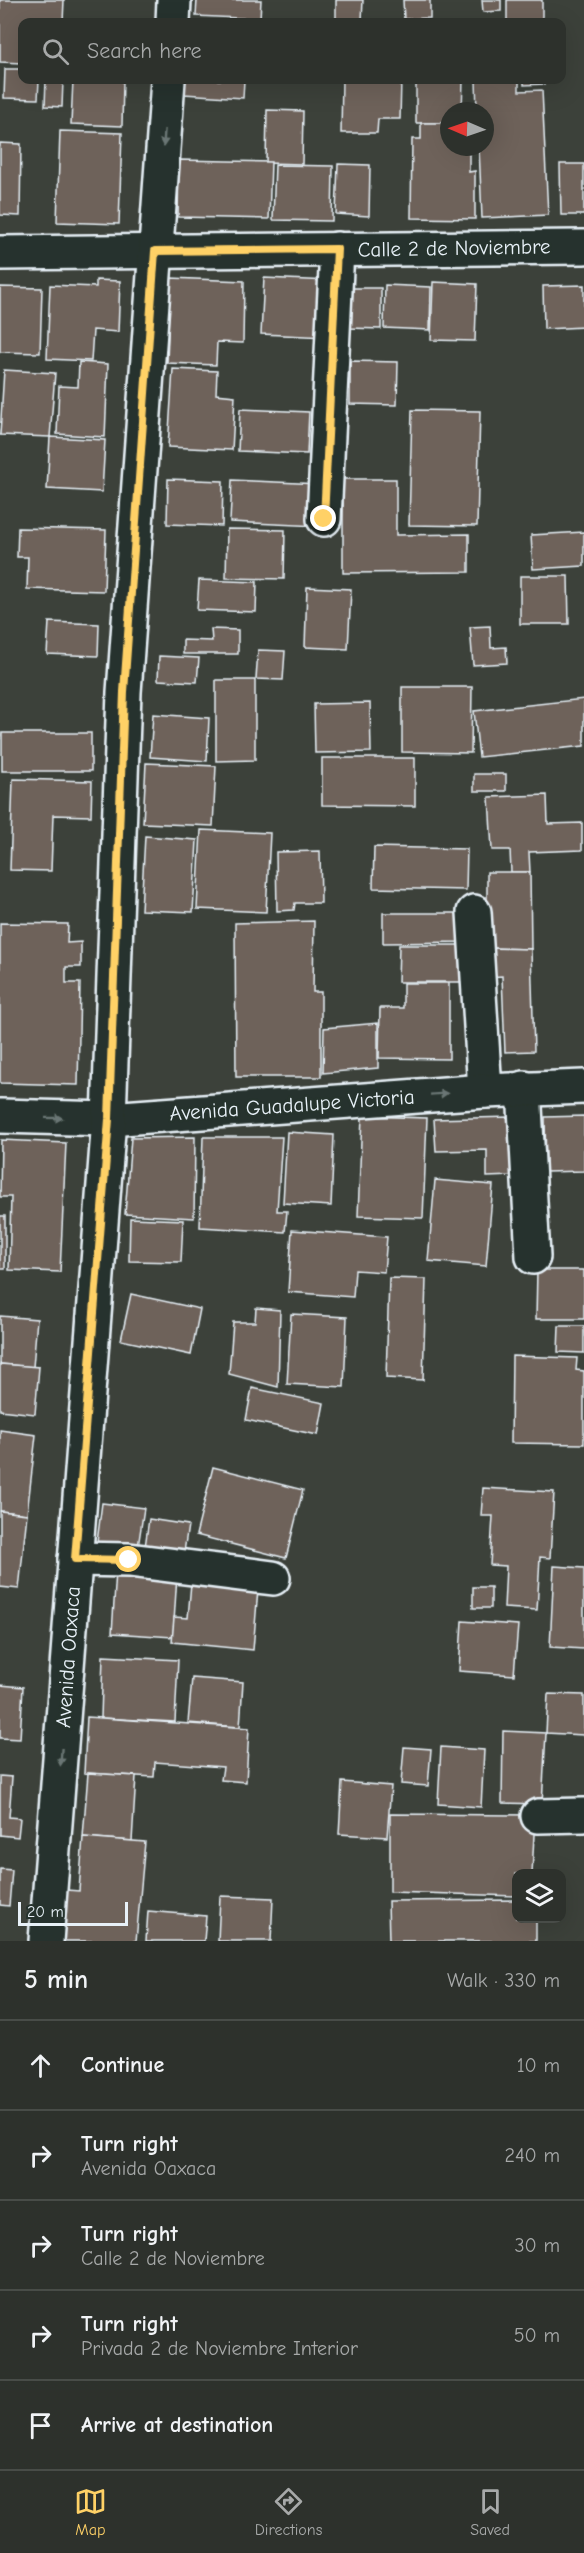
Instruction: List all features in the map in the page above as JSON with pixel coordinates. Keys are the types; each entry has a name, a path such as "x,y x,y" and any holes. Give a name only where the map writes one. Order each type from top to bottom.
{"street":[{"path":"173,18 174,0"},
{"name":"Avenida Oaxaca","path":"46,1941 109,1119 124,692 168,84"},
{"name":"Calle 2 de Noviembre","path":"0,253 584,247"},
{"path":"324,519 337,249"},
{"path":"474,912 485,1090"},
{"name":"Avenida Guadalupe Victoria","path":"0,1116 109,1119 485,1090 584,1087"},
{"path":"524,1088 533,1257"},
{"path":"75,1559 129,1560 273,1578"},
{"path":"538,1816 584,1815"}],"building":[{"path":"0,0 64,0 63,18 18,18 18,63 0,62"},
{"path":"197,0 261,0 260,18 196,16"},
{"path":"336,0 363,0 362,18 336,18"},
{"path":"403,0 430,0 430,18 404,18"},
{"path":"482,0 501,0 501,11 483,12"},
{"path":"507,0 542,0 542,18 507,18"},
{"path":"5,69 18,69 18,84 39,84 38,99 4,98"},
{"path":"46,84 63,84 62,107 45,106"},
{"path":"73,84 123,84 122,126 71,124"},
{"path":"185,84 244,84 243,98 184,94"},
{"path":"342,84 401,84 400,119 378,119 377,133 341,133"},
{"path":"416,84 463,84 462,102 440,102 440,123 416,123"},
{"path":"476,84 519,84 519,91 542,90 548,215 482,218 479,156 494,156 494,102 477,102"},
{"path":"267,110 303,111 302,164 266,163"},
{"path":"421,123 440,123 440,156 469,156 469,172 475,171 475,219 411,218 412,139 421,139"},
{"path":"60,131 122,133 119,224 57,222"},
{"path":"0,143 21,144 20,216 0,215"},
{"path":"179,160 271,162 269,219 178,217"},
{"path":"338,164 370,165 369,216 336,214"},
{"path":"560,164 584,164 584,215 561,215"},
{"path":"275,165 333,166 332,221 273,220"},
{"path":"170,278 244,281 243,343 217,342 216,365 167,363"},
{"path":"264,278 330,281 327,337 261,334"},
{"path":"96,280 120,281 118,332 93,330 91,361 47,359 50,285 96,287"},
{"path":"433,282 477,284 475,341 431,340"},
{"path":"385,285 431,287 430,330 384,328"},
{"path":"584,285 584,327 544,329 543,286"},
{"path":"0,287 42,288 40,353 0,352"},
{"path":"349,288 381,288 381,329 349,328"},
{"path":"350,361 398,362 397,405 350,404"},
{"path":"79,362 108,364 105,437 57,434 59,386 78,387"},
{"path":"173,369 217,371 216,394 235,396 232,450 168,447"},
{"path":"4,370 55,373 50,437 0,435"},
{"path":"240,409 309,412 307,454 238,451"},
{"path":"412,410 480,411 477,526 409,525"},
{"path":"50,437 105,440 102,492 47,489"},
{"path":"168,479 223,481 222,526 167,524"},
{"path":"343,479 396,479 396,535 469,534 469,572 343,573"},
{"path":"232,480 320,484 319,526 230,522"},
{"path":"18,528 106,530 104,591 27,589 28,557 17,557"},
{"path":"227,529 285,530 284,579 226,578"},
{"path":"584,532 584,566 533,569 531,535"},
{"path":"520,576 568,576 569,624 520,624"},
{"path":"199,580 257,582 256,612 197,610"},
{"path":"307,587 351,589 348,649 305,647"},
{"path":"49,622 99,624 98,656 47,654"},
{"path":"490,626 491,648 506,647 507,663 473,665 470,627"},
{"path":"211,629 238,630 238,654 183,654 183,640 212,641"},
{"path":"258,650 285,651 283,680 256,679"},
{"path":"159,656 199,658 197,682 158,680"},
{"path":"216,680 255,680 255,760 216,761"},
{"path":"402,687 472,687 471,753 402,752"},
{"path":"584,699 584,746 479,757 474,711"},
{"path":"370,703 371,752 315,753 314,704"},
{"path":"153,714 209,718 207,761 150,757"},
{"path":"2,733 91,733 91,771 2,771"},
{"path":"322,758 415,758 415,806 322,805"},
{"path":"146,763 216,766 213,826 143,823"},
{"path":"474,774 506,774 506,791 474,791"},
{"path":"13,779 92,781 91,816 53,815 51,871 10,870"},
{"path":"547,795 548,824 582,823 582,850 529,852 530,872 511,872 510,850 492,850 489,797"},
{"path":"201,830 270,833 266,912 197,909"},
{"path":"145,836 197,840 193,912 141,910"},
{"path":"374,847 467,849 466,890 373,888"},
{"path":"320,851 321,903 295,903 294,910 277,911 276,852"},
{"path":"487,872 530,872 531,949 487,948"},
{"path":"383,913 466,913 467,942 383,943"},
{"path":"314,921 313,992 321,992 321,1077 236,1077 235,923"},
{"path":"0,923 68,924 67,943 81,942 81,967 66,967 66,983 80,983 78,1085 0,1083"},
{"path":"399,945 467,945 467,982 398,982"},
{"path":"487,948 531,949 534,1051 505,1052 502,976 488,977"},
{"path":"403,983 449,983 449,1059 379,1058 380,1008 403,1008"},
{"path":"378,1023 378,1068 323,1073 324,1028"},
{"path":"362,1116 427,1118 423,1218 358,1216"},
{"path":"584,1116 584,1171 546,1172 545,1117"},
{"path":"511,1117 512,1176 487,1177 487,1150 436,1151 434,1119"},
{"path":"287,1132 334,1135 331,1206 283,1203"},
{"path":"195,1137 194,1218 125,1214 131,1138"},
{"path":"203,1137 282,1137 277,1211 287,1211 285,1232 200,1227"},
{"path":"1,1140 66,1143 60,1272 9,1270 11,1197 0,1197"},
{"path":"435,1180 493,1185 486,1266 428,1261"},
{"path":"0,1216 5,1216 5,1269 0,1269"},
{"path":"130,1218 183,1220 181,1262 129,1261"},
{"path":"292,1230 387,1237 384,1272 355,1270 353,1297 288,1292"},
{"path":"537,1270 584,1270 584,1319 536,1319"},
{"path":"389,1278 426,1279 423,1380 386,1378"},
{"path":"131,1294 200,1309 191,1355 121,1340"},
{"path":"256,1308 280,1310 278,1387 229,1374 233,1322 255,1322"},
{"path":"291,1314 347,1317 344,1387 287,1384"},
{"path":"0,1316 37,1319 33,1367 0,1364"},
{"path":"559,1326 584,1326 584,1353 558,1352"},
{"path":"512,1356 577,1358 576,1370 584,1371 584,1444 511,1443"},
{"path":"0,1364 39,1367 35,1414 0,1410"},
{"path":"252,1388 324,1403 318,1435 246,1420"},
{"path":"0,1430 36,1435 27,1514 0,1511"},
{"path":"213,1467 303,1490 286,1558 196,1535"},
{"path":"483,1488 554,1492 550,1558 540,1557 537,1610 504,1608 506,1566 490,1565 493,1516 481,1516"},
{"path":"102,1503 144,1508 138,1547 97,1542"},
{"path":"0,1511 27,1514 19,1589 0,1587"},
{"path":"149,1519 188,1525 184,1552 145,1547"},
{"path":"554,1566 584,1568 584,1649 550,1647"},
{"path":"116,1571 177,1575 173,1637 112,1633"},
{"path":"191,1583 258,1589 253,1650 172,1642 174,1617 188,1618"},
{"path":"473,1587 491,1587 491,1608 473,1608"},
{"path":"462,1621 518,1625 514,1675 459,1671"},
{"path":"103,1656 178,1660 175,1722 101,1718"},
{"path":"192,1678 243,1682 240,1727 188,1723"},
{"path":"0,1685 23,1687 20,1739 0,1738"},
{"path":"548,1694 584,1695 584,1735 546,1733"},
{"path":"87,1717 249,1728 246,1782 221,1780 223,1767 155,1762 154,1777 84,1773"},
{"path":"503,1731 546,1733 542,1804 502,1803"},
{"path":"404,1747 431,1749 428,1786 401,1784"},
{"path":"441,1747 484,1750 481,1807 438,1804"},
{"path":"88,1773 136,1776 132,1841 83,1837"},
{"path":"0,1776 12,1777 9,1817 20,1818 18,1837 0,1835"},
{"path":"342,1782 391,1786 387,1837 339,1834"},
{"path":"390,1814 535,1815 532,1869 512,1869 512,1896 390,1892"},
{"path":"83,1837 145,1842 136,1941 63,1941 67,1890 79,1891"},
{"path":"0,1869 12,1870 9,1906 0,1905"},
{"path":"220,1896 273,1898 271,1941 218,1941"},
{"path":"512,1900 512,1923 536,1923 536,1941 389,1941 388,1901"},
{"path":"148,1911 206,1916 204,1941 146,1941"}],"route":[{"path":"129,1560 75,1559 109,1119 124,692 155,251 337,249 324,519"}]}
